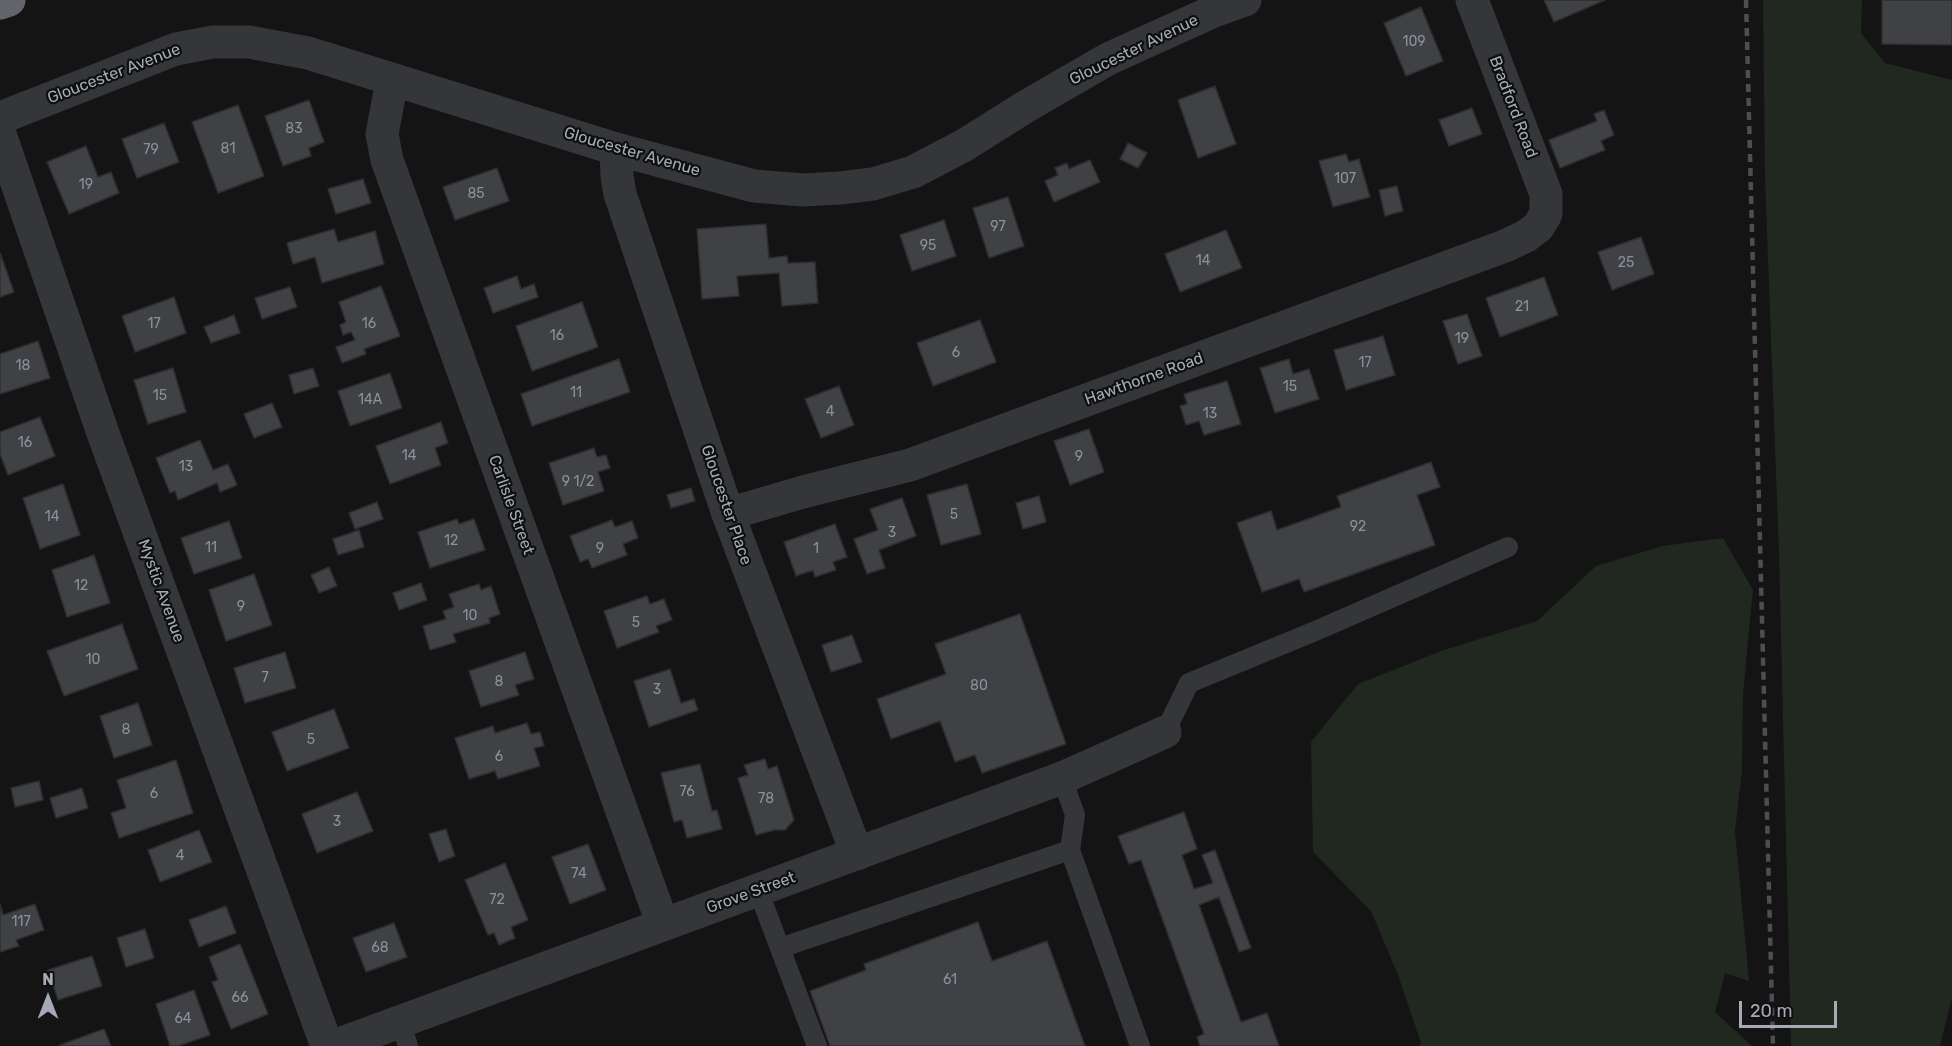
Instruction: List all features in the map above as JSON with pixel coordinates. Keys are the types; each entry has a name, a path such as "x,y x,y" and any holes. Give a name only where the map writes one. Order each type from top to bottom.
{"highway":[{"path":"0,3 9,0"}],"street":[{"name":"Gloucester Avenue","path":"0,118 176,49 213,42 249,42 285,47 616,149 754,186 802,190 840,188 873,184 914,172 963,146 1025,106 1108,59 1214,11 1245,0"},
{"name":"Bradford Road","path":"1472,0 1546,194 1546,214"},
{"name":"Carlisle Street","path":"392,81 382,134 387,160 663,925"},
{"name":"Mystic Avenue","path":"0,134 104,436 327,1046"},
{"name":"Gloucester Place","path":"616,149 620,194 728,514 857,854"},
{"name":"Hawthorne Road","path":"728,514 802,492 910,465 944,453 1505,246 1538,227 1546,214"},
{"name":"Grove Street","path":"334,1046 404,1034 663,925 1062,778 1165,732"}],"lane":[{"path":"1165,732 1189,683 1508,547"},
{"path":"1062,778 1075,815 1070,850 1140,1046"},
{"path":"780,948 1070,850"},
{"path":"758,890 817,1046"}],"shaded area":[{"path":"1763,0 1862,0 1861,33 1885,63 1952,80 1952,998 1940,1046 1791,1046 1779,554 1765,178"},
{"path":"1723,538 1753,590 1743,694 1742,770 1735,831 1749,981 1725,973 1715,1012 1752,1046 1419,1046 1421,1043 1398,975 1371,911 1313,852 1311,742 1358,684 1441,651 1537,621 1596,566 1662,546"}],"building":[{"path":"1544,0 1605,0 1554,22"},
{"path":"1882,0 1952,0 1952,45 1882,44"},
{"path":"1421,7 1443,61 1406,76 1384,23"},
{"path":"1215,86 1236,144 1198,158 1178,100"},
{"path":"309,100 324,142 309,148 311,156 283,166 265,116"},
{"path":"238,105 264,176 218,193 192,122"},
{"path":"1472,108 1482,134 1449,146 1439,120"},
{"path":"1604,110 1614,135 1601,141 1605,150 1560,168 1549,140 1597,121 1594,114"},
{"path":"164,123 179,162 137,178 122,139"},
{"path":"1128,143 1147,153 1138,168 1120,159"},
{"path":"86,146 98,177 111,172 119,193 69,214 47,162"},
{"path":"1346,154 1349,162 1359,159 1370,197 1333,207 1319,161"},
{"path":"1090,160 1100,182 1054,202 1045,181 1058,175 1055,168 1067,163 1069,169"},
{"path":"497,168 509,201 455,220 443,187"},
{"path":"363,179 371,203 336,214 328,189"},
{"path":"1397,186 1403,211 1385,216 1379,190"},
{"path":"1008,197 1024,246 989,258 973,208"},
{"path":"944,220 956,256 912,271 900,235"},
{"path":"766,224 769,258 787,256 788,263 815,262 818,303 782,306 779,273 737,276 739,296 702,299 697,229"},
{"path":"334,229 338,242 375,231 384,264 322,283 315,257 293,264 287,243"},
{"path":"1226,230 1242,268 1180,292 1165,254"},
{"path":"1641,237 1654,274 1612,290 1598,252"},
{"path":"0,253 14,292 0,297"},
{"path":"517,276 521,289 534,284 538,297 493,313 484,288"},
{"path":"1544,277 1558,315 1500,337 1486,298"},
{"path":"381,286 400,336 364,349 366,354 342,363 336,347 355,340 351,332 343,335 340,325 346,322 339,302"},
{"path":"290,287 297,307 262,319 255,298"},
{"path":"174,297 186,333 135,352 122,316"},
{"path":"582,302 598,347 532,371 516,326"},
{"path":"1467,314 1482,356 1458,364 1443,321"},
{"path":"234,315 240,333 211,343 204,327"},
{"path":"980,320 996,362 933,386 917,343"},
{"path":"1383,336 1395,375 1346,390 1334,350"},
{"path":"38,341 50,378 0,394 0,354"},
{"path":"619,359 630,392 532,426 521,394"},
{"path":"1289,359 1293,374 1309,369 1319,399 1275,413 1260,368"},
{"path":"173,368 186,412 148,424 134,380"},
{"path":"313,368 319,386 294,394 289,375"},
{"path":"390,373 402,408 350,426 338,391"},
{"path":"1227,381 1241,424 1204,435 1199,421 1186,425 1180,406 1187,404 1184,394"},
{"path":"839,386 854,425 821,438 805,399"},
{"path":"272,403 282,427 254,438 244,414"},
{"path":"40,417 55,456 8,475 0,454 0,432"},
{"path":"441,422 448,443 435,448 441,465 390,484 376,446"},
{"path":"1089,429 1104,472 1070,485 1054,441"},
{"path":"200,440 213,470 228,464 237,485 220,492 217,483 178,500 175,491 170,493 156,458"},
{"path":"594,448 597,457 606,455 610,468 598,472 604,491 563,505 549,463"},
{"path":"1431,462 1440,487 1417,495 1435,545 1304,592 1299,579 1262,592 1237,523 1271,511 1277,530 1341,507 1337,496"},
{"path":"63,484 80,535 40,549 23,498"},
{"path":"967,484 981,534 941,545 927,495"},
{"path":"691,488 695,501 671,508 667,495"},
{"path":"1039,496 1046,522 1023,529 1016,503"},
{"path":"902,498 916,536 879,550 885,568 867,574 854,539 878,530 870,509"},
{"path":"377,502 383,519 355,529 349,513"},
{"path":"457,519 459,524 474,519 485,550 430,568 418,532"},
{"path":"612,520 615,527 632,521 638,538 623,544 627,555 592,568 588,559 580,562 570,536"},
{"path":"229,521 242,558 194,574 181,538"},
{"path":"835,524 847,557 833,562 836,570 815,577 813,570 796,576 784,542"},
{"path":"359,530 364,547 338,555 333,539"},
{"path":"94,555 110,603 67,617 52,570"},
{"path":"329,567 337,586 319,593 311,575"},
{"path":"254,574 272,625 226,641 209,590"},
{"path":"421,583 427,600 399,610 393,593"},
{"path":"479,584 481,590 491,586 500,614 489,618 490,623 453,634 456,642 430,650 423,626 446,619 443,611 454,607 449,594"},
{"path":"647,596 650,604 664,599 672,620 656,626 659,632 617,648 604,611"},
{"path":"1020,614 1066,744 982,773 975,755 955,762 940,721 891,739 877,699 946,674 935,644"},
{"path":"122,624 138,669 64,696 47,651"},
{"path":"852,635 862,662 831,672 822,645"},
{"path":"285,652 296,688 245,703 234,668"},
{"path":"525,652 534,679 515,685 519,695 481,707 469,671"},
{"path":"670,669 681,703 694,699 698,710 649,727 634,681"},
{"path":"138,703 152,745 114,758 100,716"},
{"path":"334,709 349,748 287,771 272,732"},
{"path":"527,723 531,734 540,732 544,746 534,748 540,766 498,779 495,771 469,779 455,738 493,726 495,733"},
{"path":"765,759 768,769 777,766 794,820 785,830 756,835 738,778 748,775 744,765"},
{"path":"176,760 193,813 119,838 111,813 126,808 117,780"},
{"path":"700,764 712,811 717,810 722,829 687,838 682,820 674,822 661,773"},
{"path":"39,781 43,800 15,807 11,788"},
{"path":"82,788 88,808 56,818 50,798"},
{"path":"357,792 373,831 317,853 302,814"},
{"path":"1184,812 1197,849 1182,855 1194,889 1213,883 1202,855 1215,850 1251,948 1239,952 1219,897 1199,905 1241,1022 1267,1013 1279,1046 1200,1046 1197,1037 1204,1034 1141,860 1129,864 1118,836"},
{"path":"446,829 455,856 439,862 429,834"},
{"path":"199,830 212,862 160,882 148,850"},
{"path":"588,844 606,890 570,904 552,857"},
{"path":"505,863 528,920 511,927 515,938 499,945 494,933 488,935 465,880"},
{"path":"0,904 3,915 35,904 44,930 16,940 19,946 0,952"},
{"path":"226,906 236,933 199,947 189,920"},
{"path":"978,922 992,961 1047,941 1085,1046 830,1046 810,991 866,970 864,964"},
{"path":"394,923 407,957 366,972 353,938"},
{"path":"145,929 154,958 126,967 117,938"},
{"path":"240,944 268,1014 231,1029 212,982 218,980 209,957"},
{"path":"92,956 102,986 58,1000 48,970"},
{"path":"194,990 210,1035 178,1046 170,1046 156,1004"},
{"path":"104,1029 111,1046 60,1045"}],"railway":[{"path":"1746,0 1773,1046"}]}
